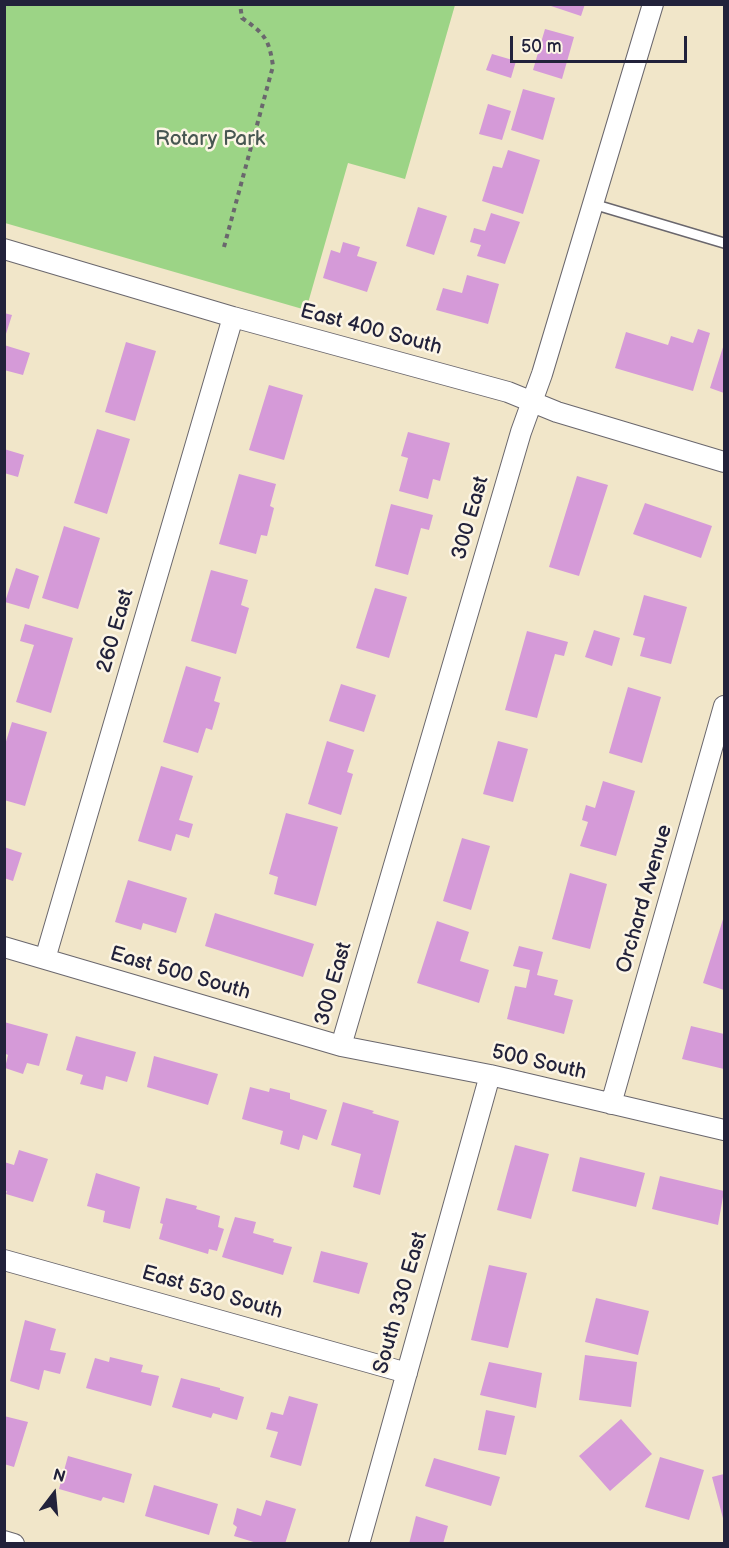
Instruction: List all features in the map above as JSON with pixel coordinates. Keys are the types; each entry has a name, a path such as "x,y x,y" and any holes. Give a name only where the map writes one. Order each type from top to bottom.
{"street":[{"name":"300 East","path":"341,1046 521,432 653,4"},
{"name":"East 400 South","path":"4,249 233,317 508,392 557,412 724,462"},
{"name":"260 East","path":"45,959 233,317"},
{"name":"Orchard Avenue","path":"611,1104 724,706"},
{"name":"East 500 South","path":"4,947 341,1046"},
{"name":"500 South","path":"341,1046 490,1075 724,1130"},
{"name":"South 330 East","path":"358,1544 490,1075"},
{"name":"East 530 South","path":"4,1260 407,1373"},
{"path":"4,1541 14,1544"}],"lane":[{"path":"593,204 724,243"}],"path":[{"path":"224,247 273,66 270,44 255,27 242,18 240,4"}],"green space":[{"name":"Rotary Park","path":"4,5 455,5 405,179 348,163 306,310 5,223"}],"building":[{"path":"545,4 585,4 581,16"},
{"path":"545,29 574,37 562,79 533,70"},
{"path":"492,54 516,61 511,78 486,70"},
{"path":"523,89 555,98 543,140 511,130"},
{"path":"488,104 511,111 502,140 479,134"},
{"path":"508,150 540,160 523,214 482,201 493,166 502,168"},
{"path":"418,207 447,216 434,255 406,246"},
{"path":"491,213 520,222 505,264 477,256 481,245 470,242 474,228 485,231"},
{"path":"343,242 360,247 357,256 377,262 367,292 323,278 331,250 340,253"},
{"path":"467,275 499,284 488,324 436,310 443,288 462,293"},
{"path":"4,313 12,315 5,337 4,337"},
{"path":"698,329 710,333 693,391 615,368 626,332 668,345 671,336 693,343"},
{"path":"126,342 156,351 135,421 105,412"},
{"path":"724,344 724,393 710,388"},
{"path":"4,345 30,353 23,375 4,370"},
{"path":"269,385 303,395 284,460 249,450"},
{"path":"97,429 130,439 107,514 74,503"},
{"path":"408,432 450,443 440,481 433,479 428,499 399,491 408,458 401,456"},
{"path":"4,449 24,455 18,477 4,473"},
{"path":"239,474 276,484 270,506 274,508 267,536 261,535 256,554 219,544"},
{"path":"577,476 608,485 579,576 549,567"},
{"path":"645,503 712,526 701,558 633,534"},
{"path":"391,504 433,515 429,530 421,528 408,575 375,566"},
{"path":"64,526 100,538 78,609 42,598"},
{"path":"16,568 39,576 29,609 5,602"},
{"path":"211,570 248,580 241,605 249,608 236,654 191,641"},
{"path":"375,588 407,597 389,658 356,648"},
{"path":"644,595 687,607 671,664 640,656 645,638 633,635"},
{"path":"25,624 73,638 51,713 16,702 34,645 20,641"},
{"path":"594,630 620,638 612,666 585,657"},
{"path":"527,631 568,642 564,656 555,654 537,718 505,710"},
{"path":"186,666 221,677 214,701 220,703 212,730 206,728 198,753 163,742"},
{"path":"341,684 376,695 364,732 329,721"},
{"path":"628,687 661,697 642,763 609,753"},
{"path":"12,722 47,732 25,806 4,800 4,748"},
{"path":"327,741 354,750 347,772 353,774 341,815 308,804"},
{"path":"498,741 528,749 513,802 483,794"},
{"path":"161,766 193,776 179,820 193,824 189,838 176,834 171,851 138,841"},
{"path":"603,781 635,791 616,856 580,846 588,822 582,820 586,805 595,808"},
{"path":"286,813 338,827 316,906 274,894 278,877 269,874"},
{"path":"462,838 490,846 471,910 443,901"},
{"path":"4,847 22,853 13,881 4,878"},
{"path":"570,873 607,884 590,949 552,939"},
{"path":"128,880 187,898 176,933 143,923 141,930 115,922"},
{"path":"215,913 314,944 303,977 205,946"},
{"path":"724,916 724,990 703,983"},
{"path":"437,921 469,932 460,961 489,970 479,1003 417,983"},
{"path":"519,946 543,952 537,975 558,980 554,995 573,1000 564,1034 507,1019 515,986 526,988 530,970 513,966"},
{"path":"4,1022 48,1034 39,1066 27,1063 23,1074 5,1068 8,1055 4,1053"},
{"path":"691,1026 724,1034 724,1069 682,1059"},
{"path":"76,1036 136,1052 127,1082 106,1076 103,1090 80,1084 83,1075 66,1070"},
{"path":"154,1056 218,1074 208,1105 147,1087"},
{"path":"250,1087 269,1092 270,1088 290,1093 290,1099 327,1110 317,1140 303,1135 299,1150 280,1144 283,1131 242,1119"},
{"path":"343,1102 399,1121 380,1195 353,1187 361,1154 331,1145"},
{"path":"515,1145 549,1154 531,1219 497,1210"},
{"path":"19,1150 48,1159 33,1202 6,1194 7,1191 4,1191 4,1162 14,1165"},
{"path":"580,1157 645,1173 636,1207 572,1191"},
{"path":"96,1173 140,1187 130,1229 103,1222 105,1211 87,1206"},
{"path":"660,1176 724,1191 718,1225 652,1209"},
{"path":"166,1198 197,1206 196,1209 220,1216 218,1227 224,1229 217,1251 209,1249 208,1254 159,1239"},
{"path":"235,1217 256,1222 253,1233 292,1247 283,1275 222,1257"},
{"path":"321,1251 368,1263 359,1294 313,1282"},
{"path":"489,1265 527,1273 508,1348 471,1340"},
{"path":"596,1298 649,1311 638,1355 585,1342"},
{"path":"25,1320 56,1329 50,1350 66,1353 60,1374 44,1370 39,1390 10,1381"},
{"path":"585,1355 637,1362 631,1407 579,1400"},
{"path":"110,1357 143,1365 141,1372 159,1376 151,1406 86,1388 95,1358 109,1362"},
{"path":"489,1362 542,1373 536,1408 480,1395"},
{"path":"181,1378 244,1397 237,1420 213,1413 211,1418 172,1407"},
{"path":"289,1396 318,1404 301,1466 270,1457 278,1432 266,1429 271,1412 283,1415"},
{"path":"486,1410 515,1416 506,1455 478,1450"},
{"path":"4,1416 28,1422 14,1467 4,1464"},
{"path":"621,1419 652,1454 610,1491 579,1456"},
{"path":"68,1456 132,1474 124,1503 103,1497 101,1501 59,1489"},
{"path":"660,1457 704,1470 689,1520 645,1507"},
{"path":"434,1458 500,1477 491,1506 425,1486"},
{"path":"724,1474 724,1522 712,1477"},
{"path":"154,1485 218,1504 209,1535 145,1516"},
{"path":"266,1500 296,1509 285,1544 260,1544 234,1536 237,1527 233,1524 237,1508 261,1516"},
{"path":"416,1516 448,1526 443,1544 409,1544"}]}
